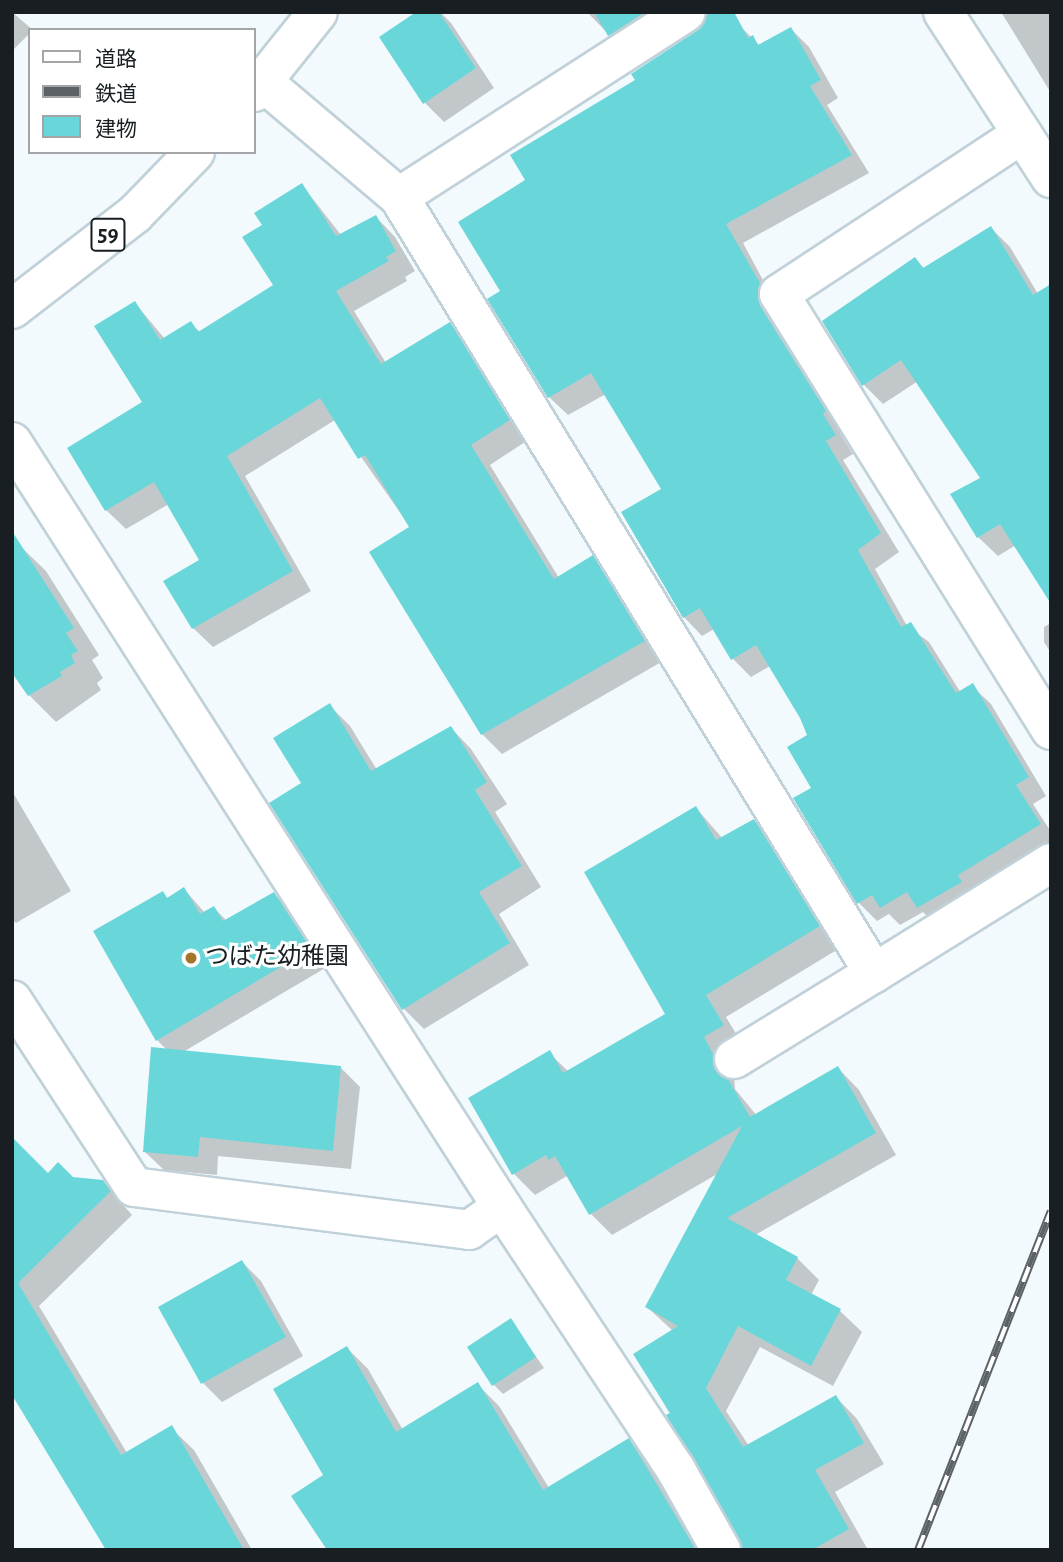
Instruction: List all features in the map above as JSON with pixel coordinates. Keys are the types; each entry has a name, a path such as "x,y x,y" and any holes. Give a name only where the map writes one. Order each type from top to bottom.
{"street":[{"path":"317,12 258,87 399,197 874,973"},
{"path":"399,197 686,12"},
{"path":"943,12 1051,178"},
{"path":"1022,134 779,294 1051,730"},
{"name":"59","path":"12,309 135,214 193,154"},
{"path":"12,442 502,1207 676,1469 721,1550"},
{"path":"734,1059 1051,863"},
{"path":"12,1000 134,1187 469,1230 502,1207"}],"building":[{"path":"416,12 439,12 476,68 423,104 379,37"},
{"path":"594,12 645,12 608,36"},
{"path":"708,12 734,12 748,38 753,35 758,45 791,27 821,80 810,86 852,155 726,224 760,283 760,306 826,411 823,414 836,435 826,441 881,533 858,550 901,627 911,622 956,693 973,683 1029,777 1016,785 1041,824 958,875 962,882 917,908 907,892 880,908 872,895 857,904 793,798 811,788 787,747 807,735 800,718 756,645 731,660 700,608 683,618 621,512 661,489 591,373 548,398 487,299 500,291 458,222 525,180 510,155 635,80 631,74 698,30"},
{"path":"302,183 336,236 376,215 396,251 386,257 389,261 336,291 381,364 450,322 510,420 471,445 554,579 593,555 645,641 481,735 369,552 409,527 365,455 358,459 320,398 227,456 293,571 192,629 163,581 199,560 154,482 105,511 67,448 142,402 94,326 135,301 160,340 191,321 198,332 273,285 242,237 262,225 254,213"},
{"path":"991,226 1033,295 1051,284 1051,604 1000,524 977,538 950,494 980,478 901,360 862,386 822,321 915,257 923,268"},
{"path":"12,531 74,628 66,633 78,651 71,655 75,663 60,672 62,676 28,696 12,673"},
{"path":"330,703 371,771 451,726 487,782 475,790 522,866 479,892 510,943 402,1010 269,803 301,783 273,738"},
{"path":"696,806 716,840 754,819 820,926 706,995 724,1025 704,1037 713,1054 715,1070 728,1079 750,1117 838,1066 876,1133 727,1218 798,1257 786,1280 841,1309 811,1366 738,1326 706,1388 743,1447 836,1395 864,1443 815,1470 849,1529 812,1550 743,1550 666,1415 670,1413 633,1354 678,1326 645,1307 742,1126 589,1215 555,1156 548,1160 546,1155 512,1175 468,1098 550,1050 563,1073 665,1014 584,872"},
{"path":"184,887 200,914 214,906 223,921 274,892 311,949 156,1041 93,931 163,891 167,898"},
{"path":"151,1047 341,1066 333,1151 200,1137 198,1157 143,1152"},
{"path":"12,1137 48,1173 58,1162 73,1177 103,1180 111,1191 18,1283 121,1455 172,1425 244,1550 106,1550 12,1395"},
{"path":"242,1260 286,1337 201,1384 158,1307"},
{"path":"511,1318 536,1357 492,1386 467,1347"},
{"path":"347,1346 396,1432 478,1382 543,1490 629,1438 696,1550 327,1550 291,1496 323,1475 273,1389"}],"railway":[{"path":"918,1550 1051,1211"}],"place":[{"name":"つばた幼稚園","path":"191,958"}]}
